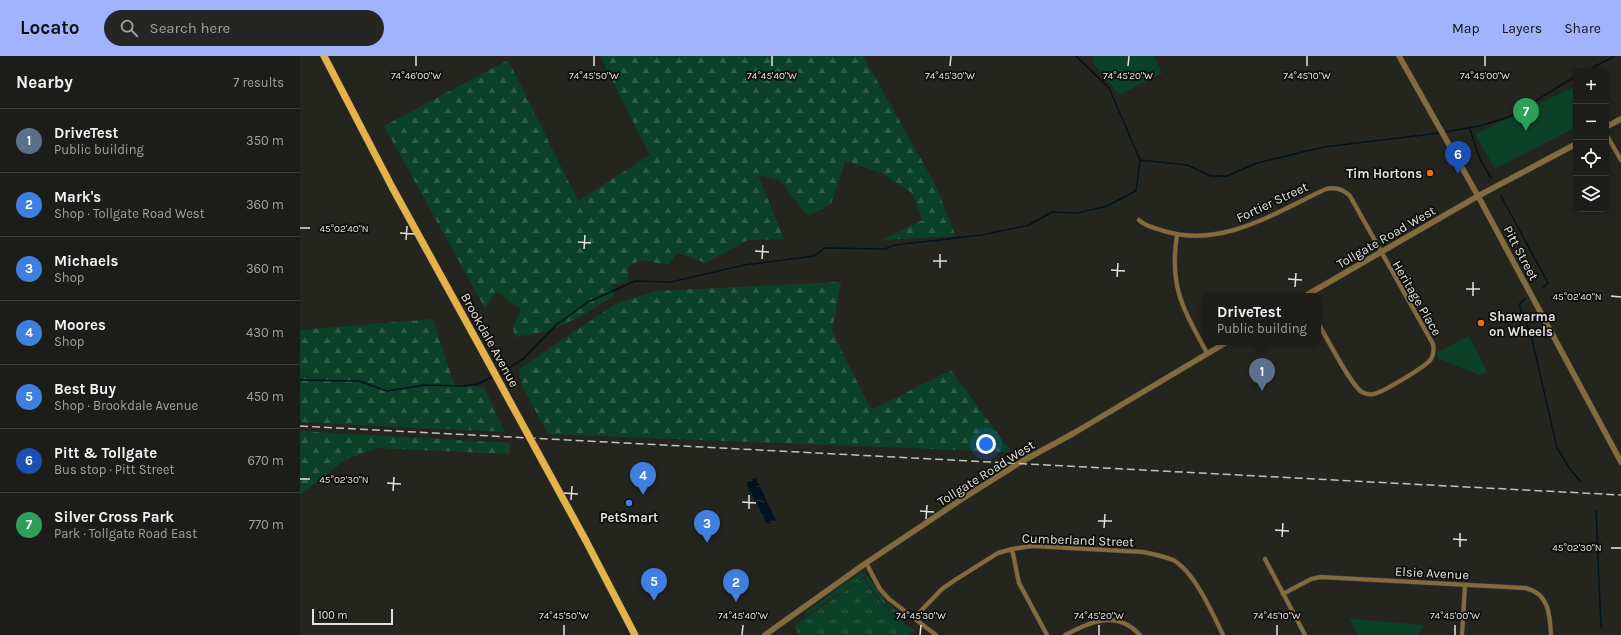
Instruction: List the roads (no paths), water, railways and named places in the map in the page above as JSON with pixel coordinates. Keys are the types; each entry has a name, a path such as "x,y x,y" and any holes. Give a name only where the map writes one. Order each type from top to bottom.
{"main road":[{"name":"Brookdale Avenue","path":"324,56 392,187 484,354 635,635"}],"street":[{"name":"Pitt Street","path":"1399,56 1478,196 1621,462"},
{"path":"1609,125 1621,119"},
{"path":"1609,139 1621,160"},
{"name":"Tollgate Road West","path":"1310,293 1478,196 1573,146"},
{"name":"Fortier Street","path":"1140,220 1145,225 1178,234 1203,236 1228,232 1247,226 1326,189 1337,188 1343,190 1350,196 1380,253"},
{"path":"1178,234 1175,268 1178,295 1183,308 1207,354"},
{"name":"Heritage Place","path":"1321,328 1357,389 1366,394 1379,392 1425,366 1429,362 1433,354 1433,344 1380,253"},
{"name":"Tollgate Road West","path":"765,635 962,499 1019,463 1074,434 1222,345"},
{"name":"Cumberland Street","path":"914,618 942,590 998,553 1032,546 1143,552 1159,555 1174,561 1186,570 1204,598 1224,635"},
{"path":"1012,549 1019,583 1047,635"},
{"path":"1265,559 1305,635"},
{"path":"866,564 884,594 936,635"},
{"name":"Elsie Avenue","path":"1284,594 1311,579 1320,577 1522,588 1534,591 1542,597 1547,604 1552,635"},
{"path":"1462,635 1465,585"},
{"path":"1065,635 1088,623 1107,620 1120,622 1132,628 1140,635"}],"water":[{"path":"756,478 776,521 767,524 747,485 749,480"}],"waterway":[{"path":"498,375 523,359 556,325 588,302 635,281 671,282 744,265 814,256 825,248 885,249 895,245 982,235 1029,225 1052,212 1078,213 1107,206 1136,191 1140,160 1109,88 1076,56"},
{"path":"1592,68 1615,56"},
{"path":"1444,132 1479,126 1509,117 1573,78"},
{"path":"1469,127 1480,159 1491,178"},
{"path":"1140,160 1187,165 1211,176 1227,176 1257,163 1324,147 1440,133"},
{"path":"1501,196 1548,283 1543,288"},
{"path":"1525,299 1520,303 1520,308 1531,335 1557,448 1570,469 1581,482"},
{"path":"300,380 359,381 387,391 425,385 464,386 478,384 494,376"},
{"path":"1596,511 1601,627"}],"railway":[{"path":"300,426 1621,495"}],"place":[{"name":"Silver Cross Park","path":"1526,131"},
{"name":"Tim Hortons","path":"1430,173"},
{"name":"Pitt & Tollgate","path":"1458,174"},
{"name":"Shawarma on Wheels","path":"1481,323"},
{"name":"DriveTest","path":"1262,391"},
{"name":"Moores","path":"643,495"},
{"name":"PetSmart","path":"629,503"},
{"name":"Michaels","path":"707,543"},
{"name":"Best Buy","path":"654,601"},
{"name":"Mark's","path":"736,602"}]}
